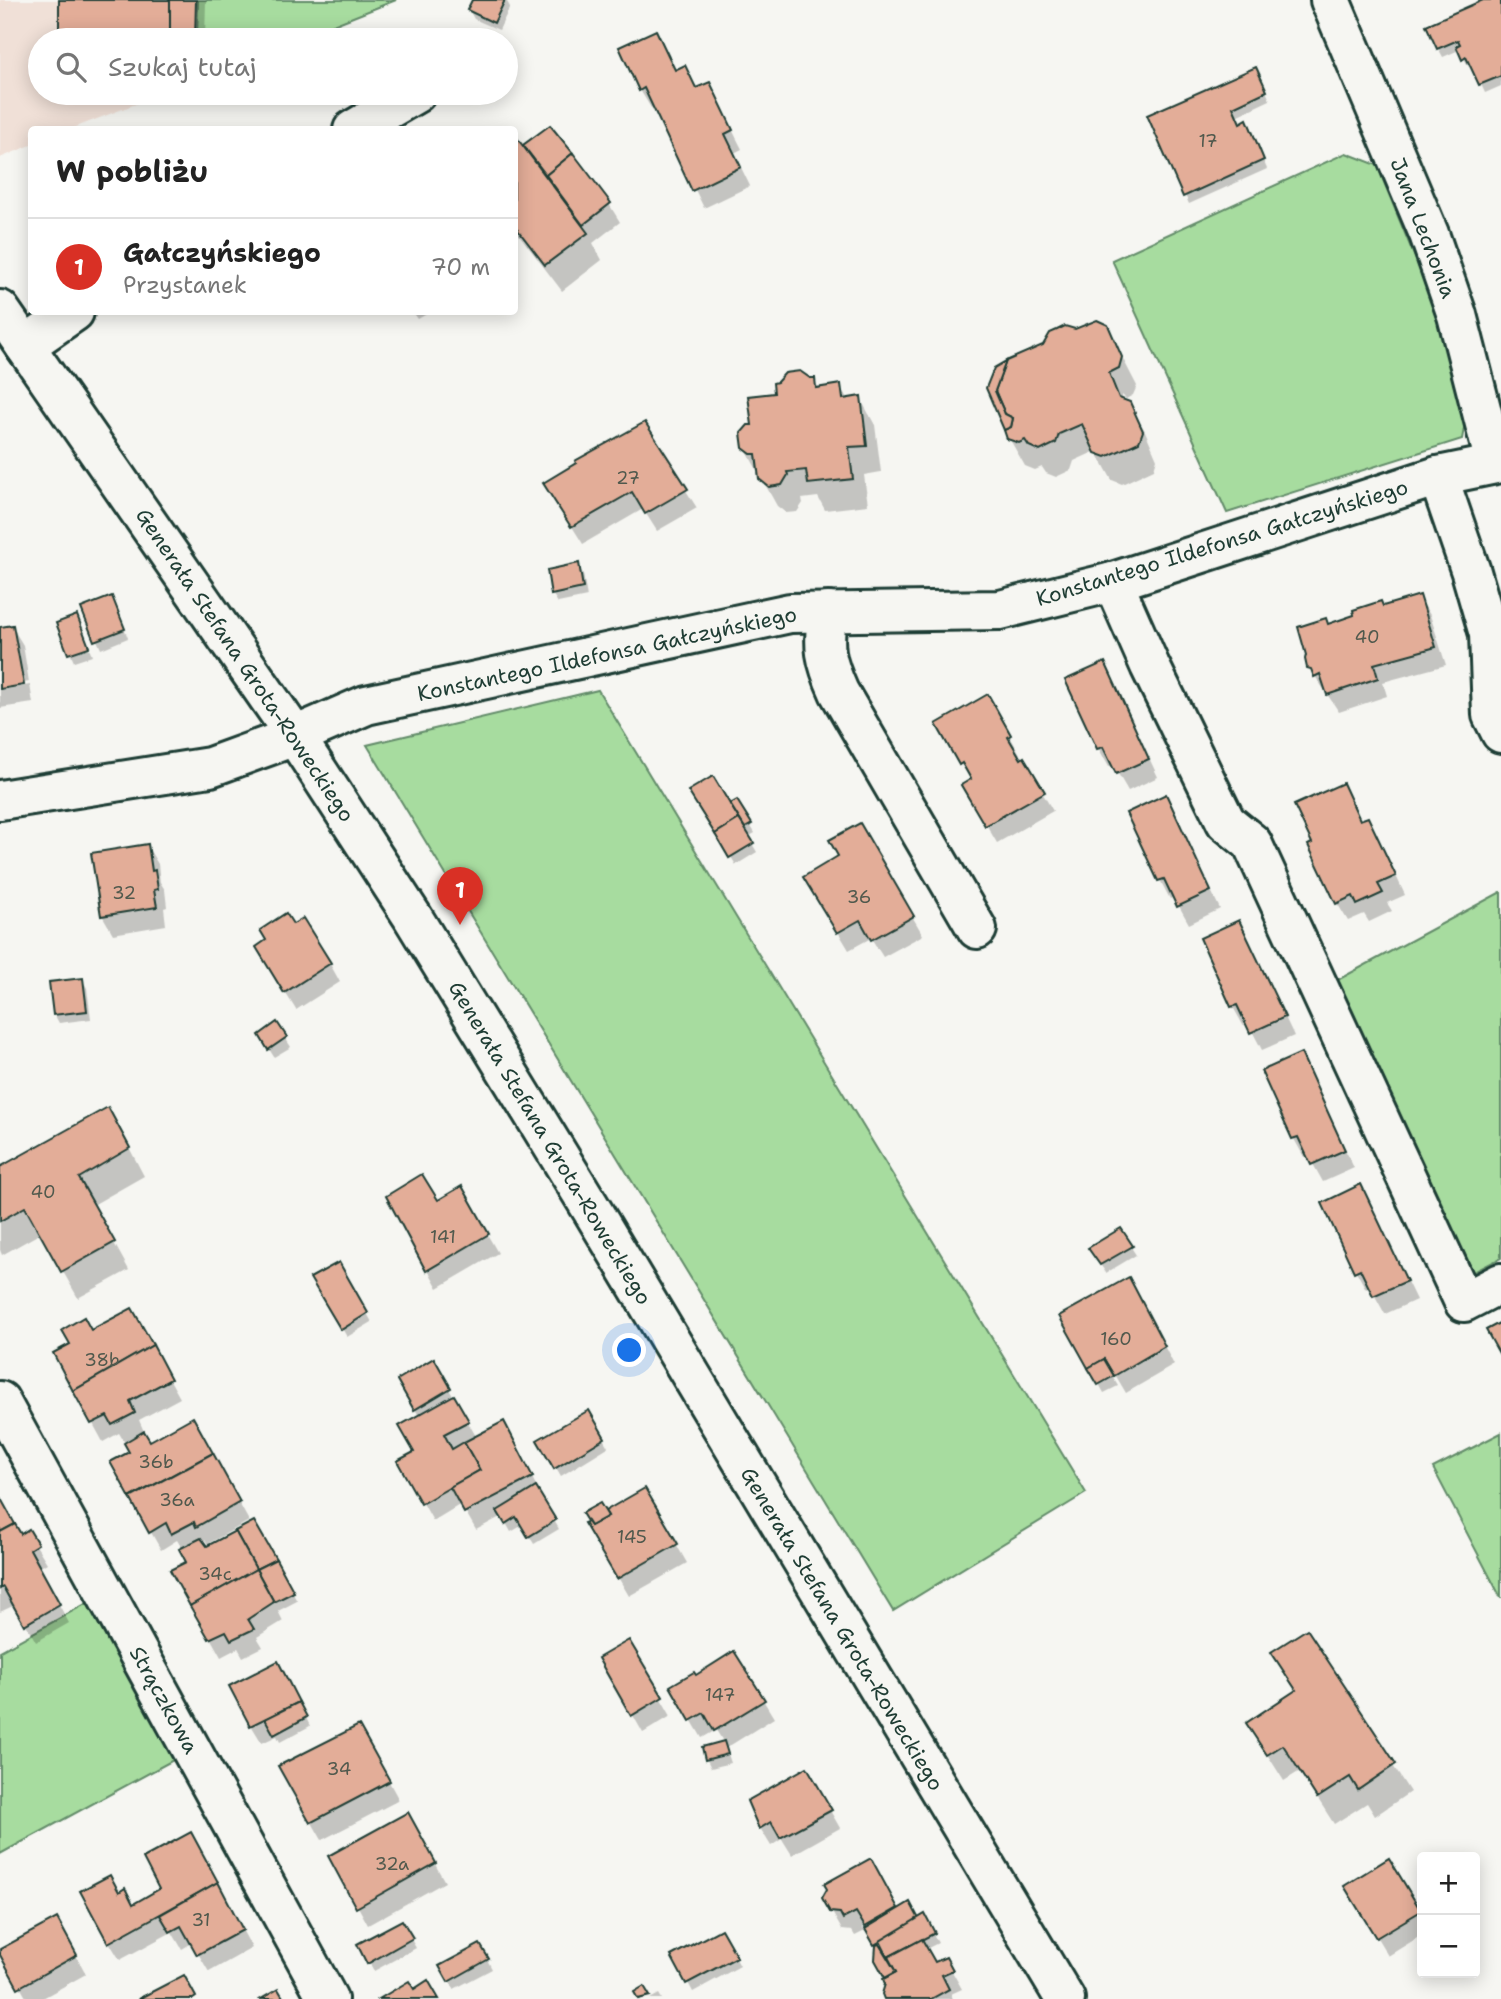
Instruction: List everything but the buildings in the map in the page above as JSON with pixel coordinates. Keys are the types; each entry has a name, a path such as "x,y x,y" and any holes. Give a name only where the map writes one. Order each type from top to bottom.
{"street":[{"name":"Jana Lechonia","path":"1330,0 1429,234 1457,315 1498,463"},
{"path":"360,126 396,105"},
{"name":"Generała Stefana Grota-Roweckiego","path":"0,310 295,736 475,1018 1065,1999"},
{"path":"25,346 70,315"},
{"name":"Konstantego Ildefonsa Gałczyńskiego","path":"0,800 210,768 295,736 366,705 790,613 1000,610 1113,582 1438,476 1498,463"},
{"path":"1438,476 1489,634 1492,715 1501,733"},
{"path":"1113,582 1150,666 1226,822 1252,844 1464,1302 1501,1283"},
{"path":"828,612 823,637 826,662 839,692 976,929"},
{"name":"Strączkowa","path":"0,1401 328,1999"}],"shaded area":[{"path":"0,0 198,0 197,28 28,28 28,105 133,105 79,126 28,126 28,146 0,158"}],"green space":[{"path":"198,0 396,0 325,28 197,28"},
{"path":"1346,153 1377,165 1433,302 1466,418 1462,439 1227,513 1112,260"},
{"path":"598,690 1086,1493 893,1611 367,745"},
{"path":"1501,892 1501,1258 1466,1276 1332,983"},
{"path":"1501,1433 1501,1598 1433,1468"},
{"path":"87,1603 175,1759 0,1854 0,1651"}],"place":[{"name":"Gałczyńskiego","path":"460,925"}]}
